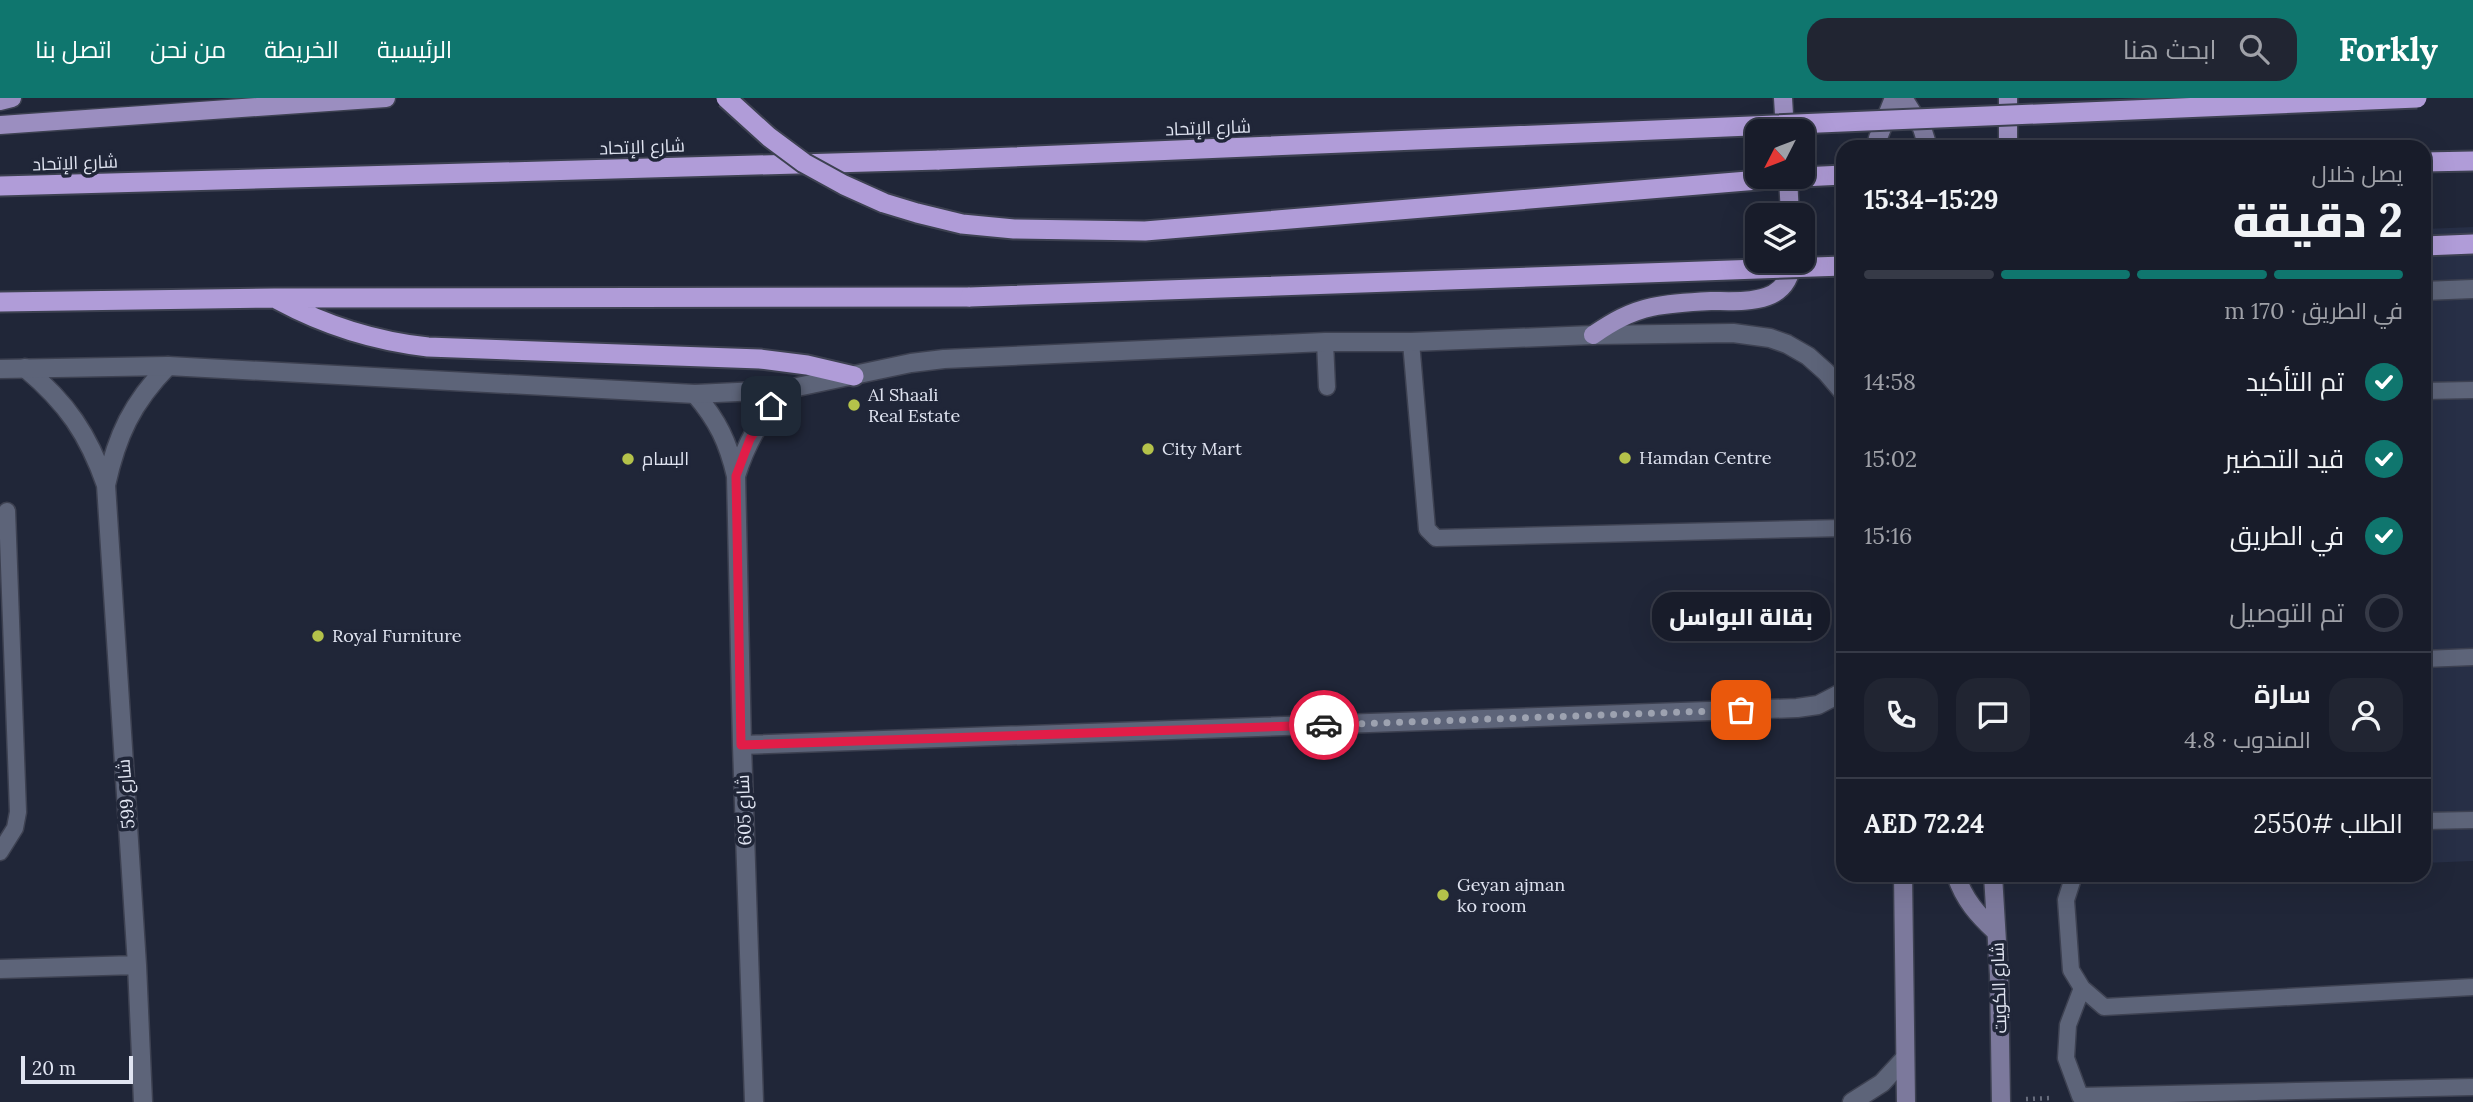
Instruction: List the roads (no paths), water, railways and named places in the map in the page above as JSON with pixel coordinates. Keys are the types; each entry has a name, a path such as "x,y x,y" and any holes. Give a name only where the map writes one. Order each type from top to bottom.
{"highway":[{"path":"726,98 769,137 804,163 844,185 884,203 917,213 962,224 1014,229 1145,231 1745,181"},
{"name":"شارع الإتحاد","path":"0,186 939,160 2417,98"},
{"path":"2431,162 2473,161"},
{"path":"1815,176 1836,175"},
{"path":"2431,246 2473,244"},
{"path":"0,302 274,298 970,297 1836,267"},
{"path":"274,298 333,326 396,343 428,347 760,359 807,365 854,376"}],"main road":[{"path":"0,101 12,98"},
{"path":"0,125 386,98"},
{"path":"1783,98 1784,119"},
{"path":"1878,140 1894,98"},
{"path":"1903,98 1922,128 1926,140"},
{"path":"2008,98 2008,140"},
{"path":"1593,335 1624,314 1651,307 1682,302 1741,302 1768,298 1787,281 1789,273"},
{"path":"1903,882 1906,1102"},
{"path":"1959,882 1974,911 1996,932"},
{"name":"شارع الكويت","path":"1993,882 2001,1101"}],"street":[{"path":"2431,291 2473,289"},
{"path":"0,369 168,366 695,394 783,390 911,363 944,359 1325,342 1733,333 1770,338 1787,344 1808,356 1836,384"},
{"name":"شارع 599","path":"106,485 120,432 133,408 168,366"},
{"name":"شارع 599","path":"25,368 54,394 78,424 97,458 106,485 137,965 143,1102"},
{"name":"شارع 605","path":"736,476 759,422 783,390"},
{"name":"شارع 605","path":"695,394 722,432 731,453 736,476 741,745 754,1102"},
{"path":"741,745 1797,708 1818,705 1836,696"},
{"path":"0,969 137,965"},
{"path":"1852,1102 1882,1083 1905,1058"}],"lane":[{"path":"1325,342 1327,387"},
{"path":"1410,342 1427,529 1436,538 1836,528"},
{"path":"2431,391 2473,390"},
{"path":"0,852 15,828 18,812 7,511"},
{"path":"2431,659 2473,657"},
{"path":"2431,821 2473,820"},
{"path":"2072,882 2066,900 2071,970 2082,988 2104,1007 2473,987"},
{"path":"2082,988 2068,1025 2066,1058 2080,1096 2473,1087"}],"place":[{"name":"Al Shaali Real Estate","path":"854,405"},
{"name":"City Mart","path":"1148,449"},
{"name":"Hamdan Centre","path":"1625,458"},
{"name":"البسام","path":"628,459"},
{"name":"Royal Furniture","path":"318,636"},
{"name":"بقالة البواسل","path":"1741,710"},
{"name":"Geyan ajman ko room","path":"1443,895"}]}
